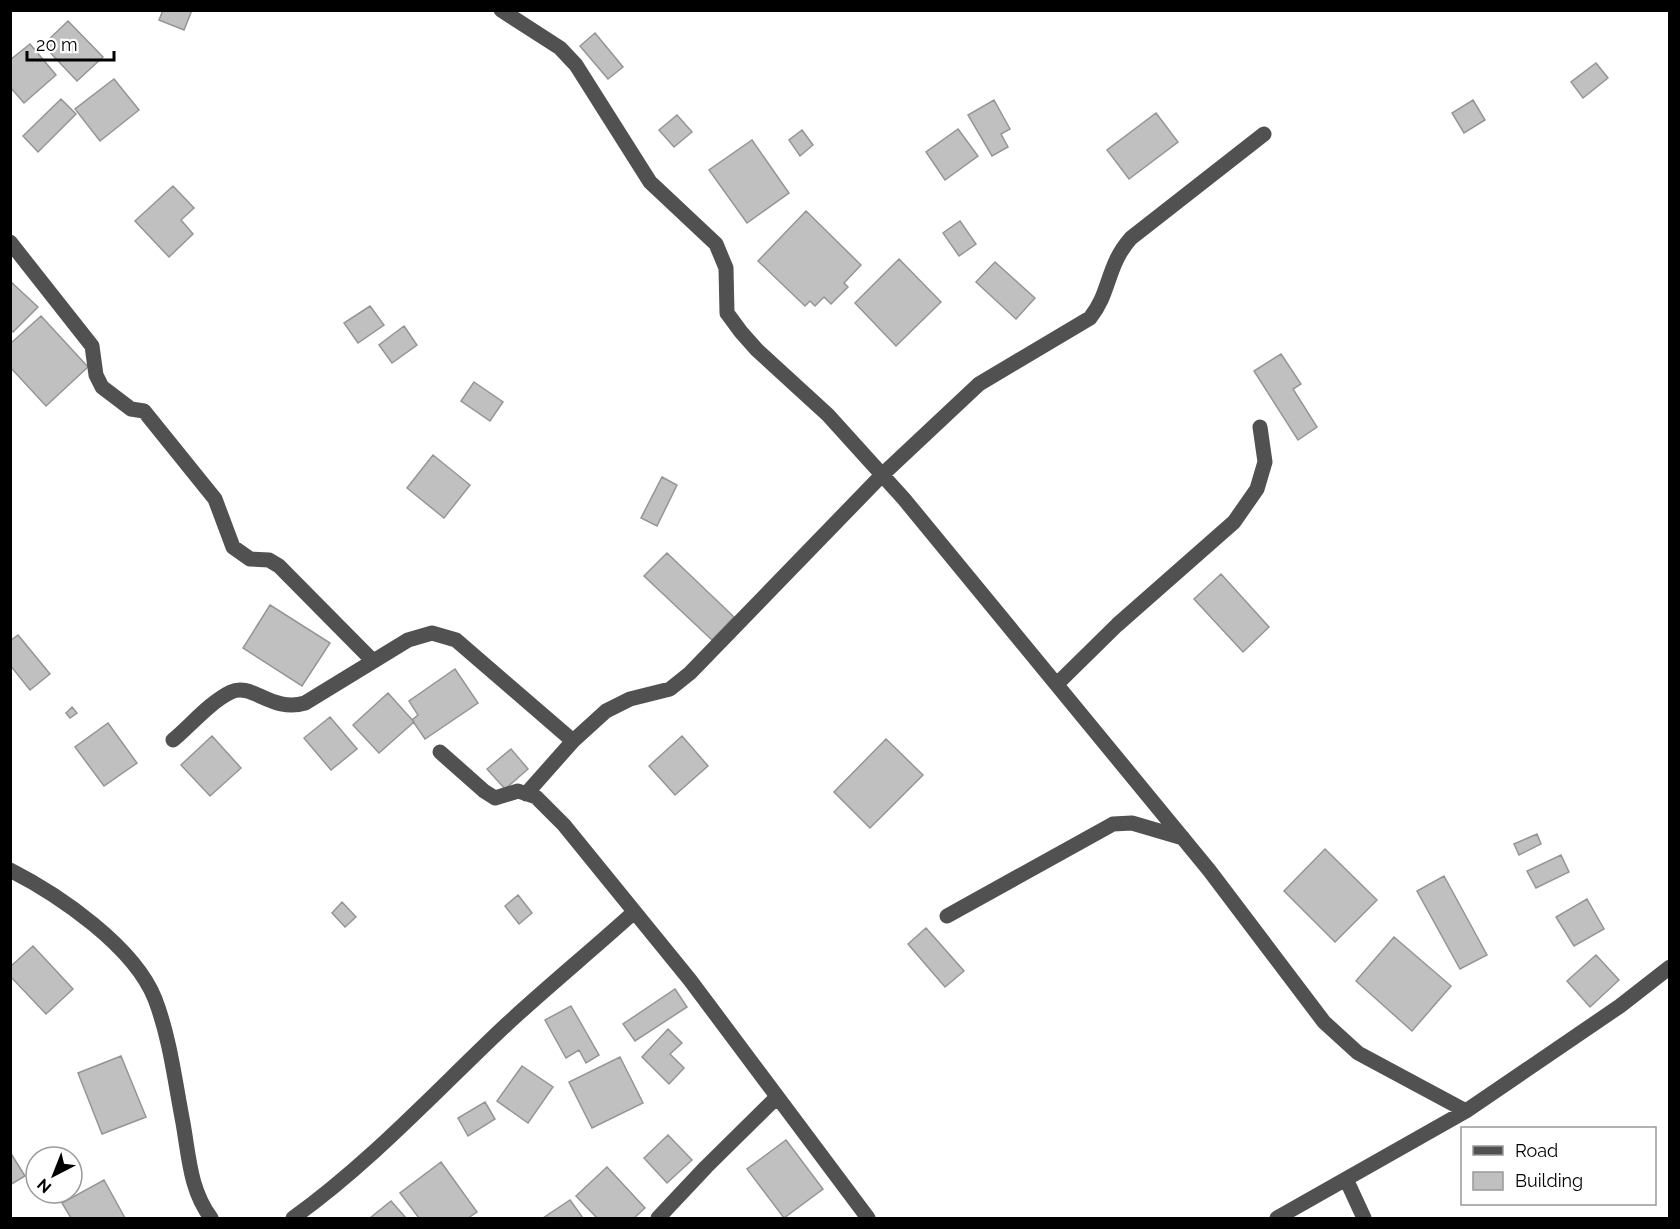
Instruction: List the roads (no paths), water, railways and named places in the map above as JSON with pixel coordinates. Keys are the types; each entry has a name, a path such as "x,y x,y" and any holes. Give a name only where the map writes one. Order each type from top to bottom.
{"street":[{"path":"501,10 560,48 576,65 650,182 716,244 726,268 727,313 757,350 828,416 882,475 1183,838 1324,1022 1358,1053 1466,1112"},
{"path":"526,794 573,741 606,711 630,699 670,689 690,673 882,475 979,384 1090,318 1101,304 1117,254 1131,238 1263,134"},
{"path":"10,242 92,346 96,375 102,387 131,409 144,411 214,500 233,547 250,559 269,560 279,566 373,661"},
{"path":"1057,684 1117,625 1234,522 1257,489 1265,462 1260,427"},
{"path":"173,740 232,691 246,690 290,708 305,703 408,640 432,633 456,640 573,741"},
{"path":"440,752 495,798 518,791 536,797 564,825 633,913 690,980 868,1218"},
{"path":"948,916 1113,824 1132,823 1183,838"},
{"path":"10,870 87,919 134,963 154,998 171,1061 190,1174 211,1218"},
{"path":"292,1218 332,1190 435,1097 506,1025 633,913"},
{"path":"1277,1218 1466,1112 1620,1006 1670,967"},
{"path":"658,1218 777,1097"},
{"path":"1346,1179 1364,1218"}]}
